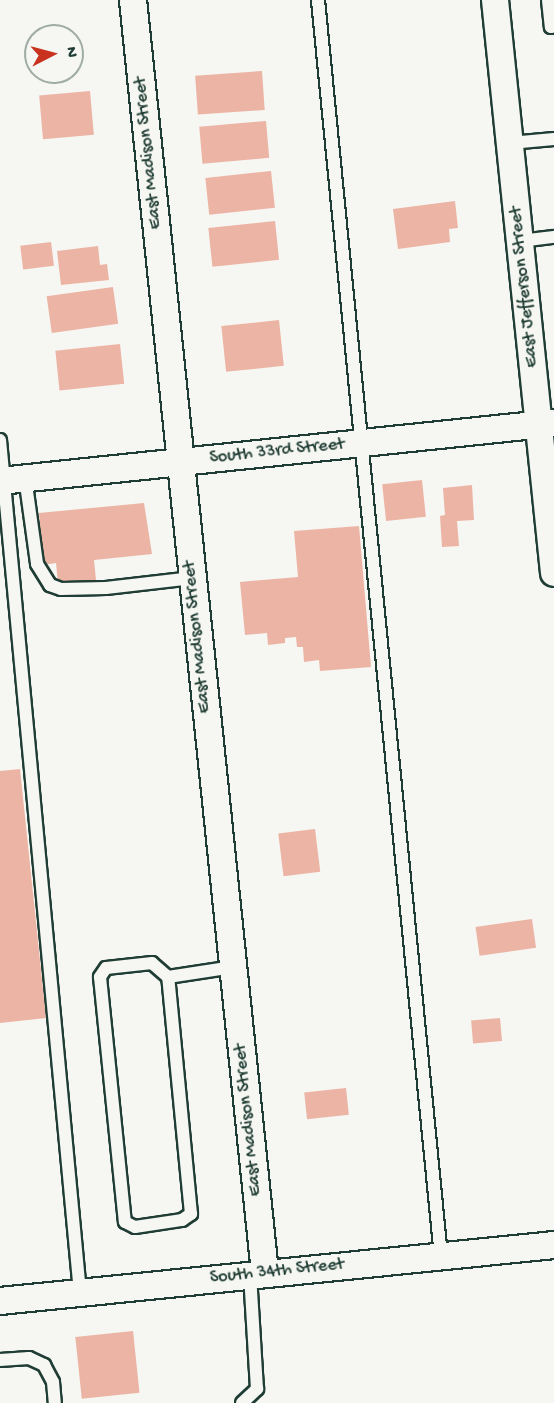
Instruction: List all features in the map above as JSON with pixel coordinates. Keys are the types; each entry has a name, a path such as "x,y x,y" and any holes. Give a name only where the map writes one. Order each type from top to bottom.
{"street":[{"name":"East Madison Street","path":"133,0 233,967 257,1274"},
{"name":"East Jefferson Street","path":"495,0 520,241 546,424 554,573"},
{"name":"South 33rd Street","path":"10,480 546,424"},
{"name":"South 34th Street","path":"0,1301 554,1245"}],"lane":[{"path":"318,0 359,443 441,1256"},
{"path":"548,0 551,27 554,26"},
{"path":"510,143 554,139"},
{"path":"520,241 554,237"},
{"path":"0,440 10,480 37,564 50,585 61,589 106,588 192,578"},
{"path":"10,480 80,1292"},
{"path":"168,977 191,1214 182,1220 135,1227 124,1222 100,977 106,968 152,963 168,977 233,967"},
{"path":"242,1403 256,1389 257,1274"},
{"path":"0,1360 29,1358 44,1365 53,1382 55,1403"}],"building":[{"path":"262,71 265,110 198,115 195,76"},
{"path":"90,91 94,135 43,139 39,95"},
{"path":"266,121 269,158 202,164 199,127"},
{"path":"271,171 275,208 209,215 205,178"},
{"path":"455,201 458,228 449,229 450,242 398,249 393,209"},
{"path":"275,221 279,260 212,267 208,228"},
{"path":"51,242 54,266 23,270 20,246"},
{"path":"98,246 100,265 107,264 109,280 61,285 57,251"},
{"path":"113,287 118,324 52,333 47,296"},
{"path":"279,320 284,366 226,372 221,326"},
{"path":"120,344 124,384 60,391 55,351"},
{"path":"422,480 426,517 386,521 382,484"},
{"path":"472,485 474,520 457,521 459,546 442,547 440,516 445,515 443,488"},
{"path":"144,503 152,554 94,560 96,580 58,583 56,563 43,565 39,513"},
{"path":"359,526 371,667 320,671 319,660 304,662 303,647 297,647 296,637 285,638 285,643 268,645 267,633 245,635 240,582 298,577 294,531"},
{"path":"20,769 46,1018 0,1023 0,771"},
{"path":"315,829 320,872 284,876 278,834"},
{"path":"532,919 536,948 480,956 476,927"},
{"path":"500,1018 502,1041 473,1043 471,1021"},
{"path":"346,1088 349,1115 307,1119 304,1092"},
{"path":"133,1331 139,1393 82,1399 75,1337"}]}
